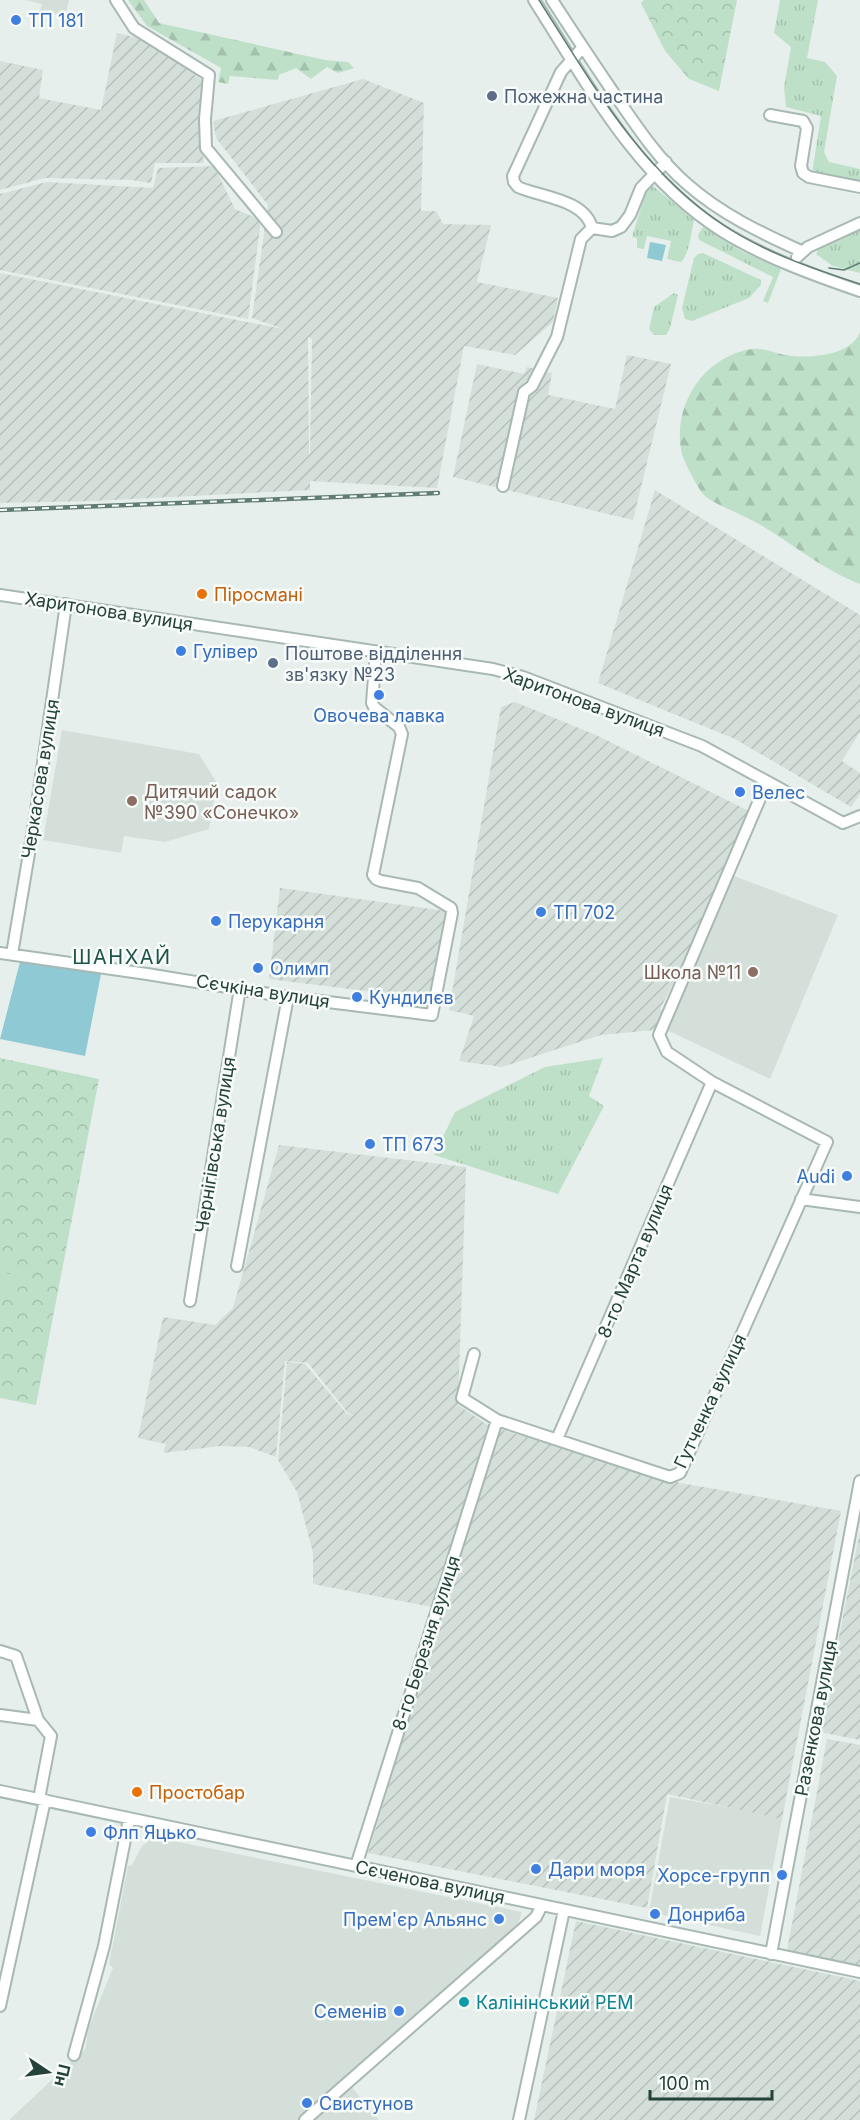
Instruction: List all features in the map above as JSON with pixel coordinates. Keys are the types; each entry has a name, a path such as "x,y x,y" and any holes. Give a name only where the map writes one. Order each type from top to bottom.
{"street":[{"path":"116,0 134,27 209,75 205,119 206,148 276,232"},
{"path":"534,0 628,143 654,174 677,196 721,230 745,244 793,266 860,291"},
{"path":"552,0 639,130 687,184 730,216 801,251"},
{"path":"583,47 561,72 514,170 514,182 518,187 527,191 577,208 590,222 592,228"},
{"path":"770,115 803,121 806,124 801,166 803,173 809,177 860,187"},
{"path":"592,228 612,231 621,227 630,215 641,188 666,162"},
{"path":"793,266 801,251 860,223"},
{"path":"503,486 524,392 532,386 557,337 579,243 592,228"},
{"name":"Харитонова вулиця","path":"0,595 493,669 523,677 702,747 843,823 860,816"},
{"name":"Черкасова вулиця","path":"12,954 35,818 66,604"},
{"name":"Сєчкіна вулиця","path":"0,953 288,997 432,1015 452,913 451,908 418,888 381,881 376,879 374,874 402,734 399,726 372,703 376,652"},
{"path":"712,1082 667,1052 659,1035 767,782"},
{"name":"Чернігівська вулиця","path":"190,1301 240,988"},
{"path":"237,1266 288,997"},
{"name":"Гутченка вулиця","path":"474,1354 462,1398 497,1420 670,1477 680,1473 827,1142 712,1082"},
{"name":"8-го Марта вулиця","path":"557,1439 712,1082"},
{"path":"801,1200 860,1207"},
{"name":"8-го Березня вулиця","path":"356,1866 497,1420"},
{"name":"Разенкова вулиця","path":"771,1954 860,1481"},
{"path":"0,1651 16,1656 38,1720 51,1736 42,1800 0,2006"},
{"path":"0,1715 38,1720"},
{"name":"Сєченова вулиця","path":"0,1791 860,1972"},
{"path":"74,2055 104,1946 129,1819"},
{"path":"305,2120 536,1917 542,1905"},
{"path":"519,2120 564,1910"}],"shaded area":[{"path":"25,0 69,0 65,16 40,11 42,4"},
{"path":"117,33 147,40 202,80 198,120 204,163 155,163 151,183 131,180 45,178 0,190 0,61 43,70 39,98 101,110"},
{"path":"363,79 424,103 421,211 436,211 443,224 491,225 477,282 558,298 553,322 515,355 464,346 437,488 310,481 310,490 93,501 0,503 0,273 283,329 252,318 268,205 216,138 213,121","holes":["308,337 312,339 310,454 309,454"]},
{"path":"214,166 235,209 261,220 248,319 0,270 0,194 47,182 153,188 158,168"},
{"path":"627,355 671,364 633,520 453,477 477,364 524,374 527,367 552,373 548,395 615,409"},
{"path":"655,490 860,615 860,732 842,761 860,773 860,794 851,807 735,739 598,683"},
{"path":"515,702 596,735 749,811 691,948 660,1009 664,1011 655,1030 601,1035 502,1067 459,1061 474,1016 449,1010 501,707"},
{"name":"Дитячий садок №390 «Сонечко»","path":"62,730 199,754 217,783 209,829 165,842 124,836 121,853 43,840"},
{"name":"Школа №11","path":"734,876 838,915 770,1079 667,1030"},
{"path":"280,888 453,912 438,1000 269,979"},
{"path":"279,1145 466,1167 458,1405 489,1426 432,1607 313,1584 313,1553 297,1492 278,1460 287,1362 305,1364 347,1414 354,1416 348,1413 308,1363 285,1361 276,1457 249,1447 220,1446 163,1453 166,1444 138,1438 163,1317 215,1325 233,1308"},
{"path":"499,1429 680,1483 841,1511 782,1819 667,1794 647,1908 368,1853"},
{"path":"860,1531 860,1740 820,1732"},
{"path":"827,1739 860,1745 860,1965 787,1950"},
{"path":"670,1797 782,1819 760,1936 649,1912"},
{"path":"154,1837 522,1912 517,1927 345,2079 379,2120 9,2120 86,2048 88,2029 113,1968 109,1964 128,1866 132,1865 142,1846"},
{"path":"576,1921 860,1981 860,2120 534,2120"}],"green space":[{"path":"128,0 144,0 159,23 325,60 348,62 354,68 338,73 327,67 311,79 296,68 279,75 278,80 230,76 228,84 218,82 221,68 147,26"},
{"path":"644,0 737,0 719,91 689,79 665,51 641,3"},
{"path":"780,0 818,0 807,58 825,62 837,76 824,152 829,162 860,169 860,185 812,173 821,116 786,107 784,88 791,47 774,33"},
{"path":"652,185 694,220 688,248 681,262 667,259 671,241 647,236 644,249 637,248 637,238 632,237 646,191"},
{"path":"703,227 738,249 781,269 768,303 763,301 773,277 699,240 698,235"},
{"path":"860,230 860,273 833,266 816,254 819,248"},
{"path":"703,253 761,280 761,285 749,298 692,321 685,319 682,308 694,258"},
{"path":"674,293 678,295 670,328 666,335 654,335 649,329 654,307"},
{"path":"860,332 860,584 821,564 759,524 706,497 696,484 686,464 682,454 680,436 681,419 686,402 705,373 719,362 734,354 752,349 792,356 831,353 849,346"},
{"path":"0,1058 99,1079 36,1405 0,1398"},
{"path":"603,1058 589,1096 604,1106 558,1194 434,1155 455,1112 545,1067"},
{"path":"0,1272 19,1276 15,1297 0,1295"}],"water":[{"path":"650,242 666,245 662,261 647,258"},
{"path":"20,962 101,974 85,1056 0,1039"}],"tram line":[{"path":"539,0 619,122 666,177 692,202 722,224 754,243 807,266 860,284"},
{"path":"829,268 844,270 860,263"}],"railway":[{"path":"0,510 438,493"}],"place":[{"name":"ТП 181","path":"16,20"},
{"name":"Пожежна частина","path":"492,96"},
{"name":"Піросмані","path":"202,594"},
{"name":"Гулівер","path":"181,651"},
{"name":"Поштове відділення зв'язку №23","path":"273,663"},
{"name":"Овочева лавка","path":"379,695"},
{"name":"Велес","path":"740,792"},
{"name":"Дитячий садок №390 «Сонечко»","path":"132,801"},
{"name":"ТП 702","path":"541,912"},
{"name":"Перукарня","path":"216,921"},
{"name":"Олимп","path":"258,968"},
{"name":"Школа №11","path":"753,972"},
{"name":"Кундилєв","path":"357,997"},
{"name":"ТП 673","path":"370,1144"},
{"name":"Audi","path":"847,1176"},
{"name":"Простобар","path":"137,1792"},
{"name":"Флп Яцько","path":"91,1832"},
{"name":"Дари моря","path":"536,1869"},
{"name":"Хорсе-групп","path":"782,1875"},
{"name":"Донриба","path":"655,1914"},
{"name":"Прем'єр Альянс","path":"499,1919"},
{"name":"Калінінський РЕМ","path":"464,2002"},
{"name":"Семенів","path":"399,2011"},
{"name":"Свистунов","path":"307,2103"}],"district":[{"name":"ШАНХАЙ","path":"122,957"}]}
